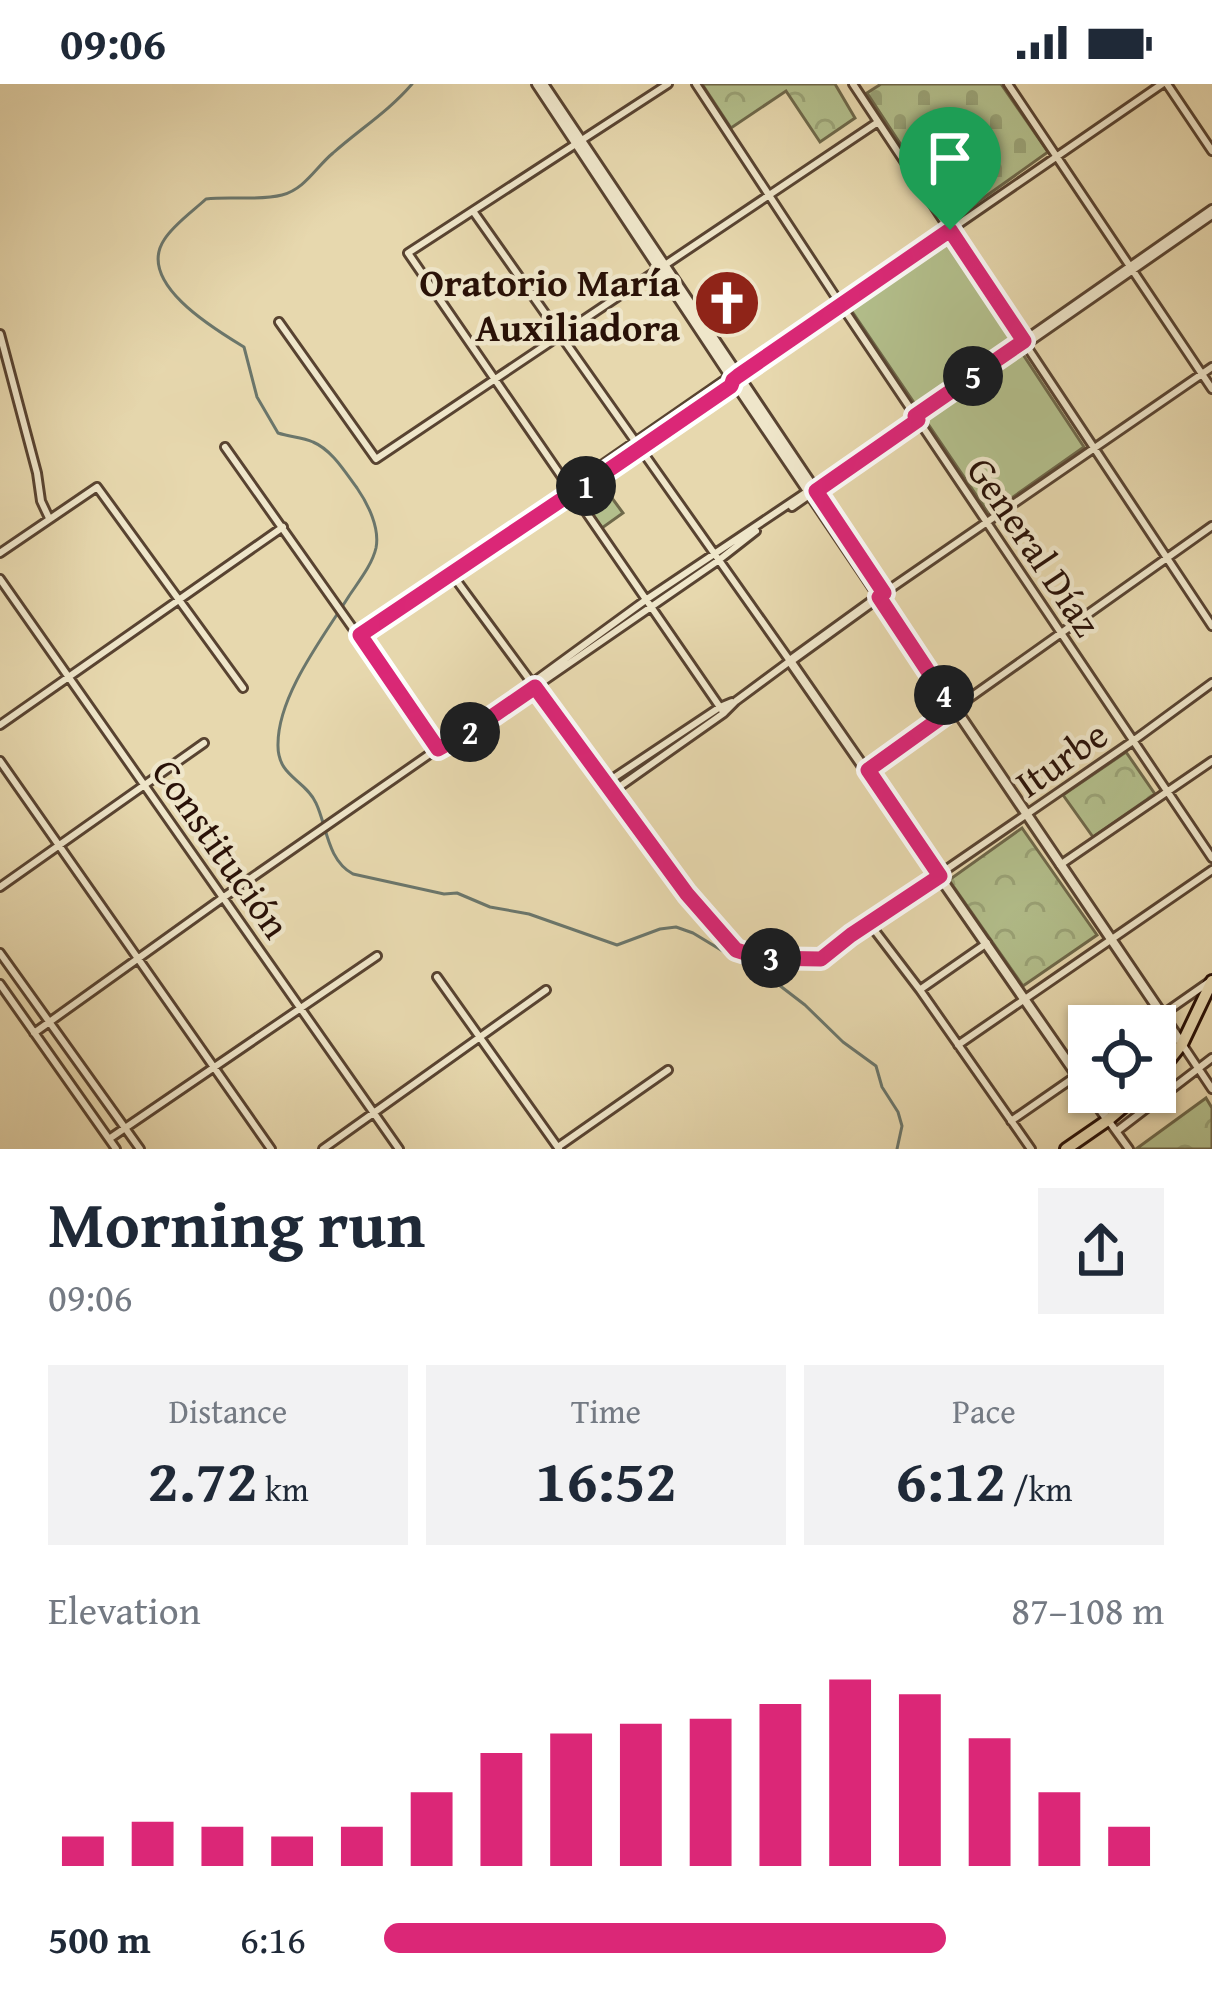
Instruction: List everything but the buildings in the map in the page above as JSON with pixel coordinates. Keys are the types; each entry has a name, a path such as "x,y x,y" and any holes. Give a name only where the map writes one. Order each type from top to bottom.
{"main road":[{"path":"1176,1052 1212,980"},
{"path":"1066,1149 1112,1126 1123,1113"}],"street":[{"path":"540,84 953,709 1155,1005"},
{"path":"668,84 408,253 722,710"},
{"name":"General Díaz","path":"696,84 1212,858"},
{"path":"868,84 855,87 1212,626"},
{"path":"1008,84 1212,388"},
{"path":"360,635 578,491 638,444 731,386 736,378 1164,84 1212,151"},
{"path":"279,322 376,459 878,122"},
{"path":"473,211 1068,1062"},
{"path":"34,1033 1212,212"},
{"path":"0,334 41,501 50,518"},
{"path":"605,783 736,701 1212,367"},
{"path":"225,446 438,749"},
{"path":"0,554 97,487 242,688"},
{"path":"868,770 1212,526"},
{"path":"0,725 283,527"},
{"name":"Iturbe","path":"451,573 687,894 736,950 761,958 821,959 1212,683"},
{"name":"Constitución","path":"0,579 399,1149"},
{"path":"612,792 722,710"},
{"path":"0,887 205,743"},
{"path":"0,761 271,1149"},
{"path":"1060,865 1212,761"},
{"path":"958,1045 1212,870"},
{"path":"869,922 1031,1149"},
{"path":"920,990 987,943"},
{"path":"0,953 140,1149"},
{"path":"109,1139 377,956"},
{"path":"437,977 557,1148 668,1070"},
{"path":"1176,1005 1212,980"},
{"path":"0,984 116,1149"},
{"path":"323,1149 546,989"},
{"path":"1176,1035 1212,1089"},
{"path":"1112,1126 1212,1058"},
{"path":"1011,1120 1068,1081"},
{"path":"1103,1113 1129,1149"}],"green space":[{"path":"702,84 835,84 855,118 820,142 786,91 731,128"},
{"path":"881,84 1001,84 1048,152 951,221 867,93"},
{"path":"946,240 1014,341 917,407 849,307"},
{"path":"1022,353 1084,447 989,514 924,418"},
{"path":"598,479 623,513 602,528 578,494"},
{"path":"1126,752 1155,794 1093,837 1063,795"},
{"path":"1022,828 1097,935 1023,986 949,880"},
{"path":"1206,1098 1212,1108 1212,1149 1136,1149"}],"waterway":[{"path":"412,84 297,188 273,197 206,199 168,234 158,256 161,272 183,303 244,347 257,397 278,433 313,442 332,456 361,494 375,524 372,561 304,667 286,706 278,744 282,764 311,795 333,851 353,874 457,893 617,945 676,927 779,985 876,1066 902,1126 897,1149"}],"place":[{"name":"Oratorio María Auxiliadora","path":"727,303"}],"route":[{"path":"950,230 1024,341 816,491 953,709 868,770 940,876 821,959 761,958 736,950 687,894 535,687 438,749 360,635 731,386 738,376 950,230"}]}
